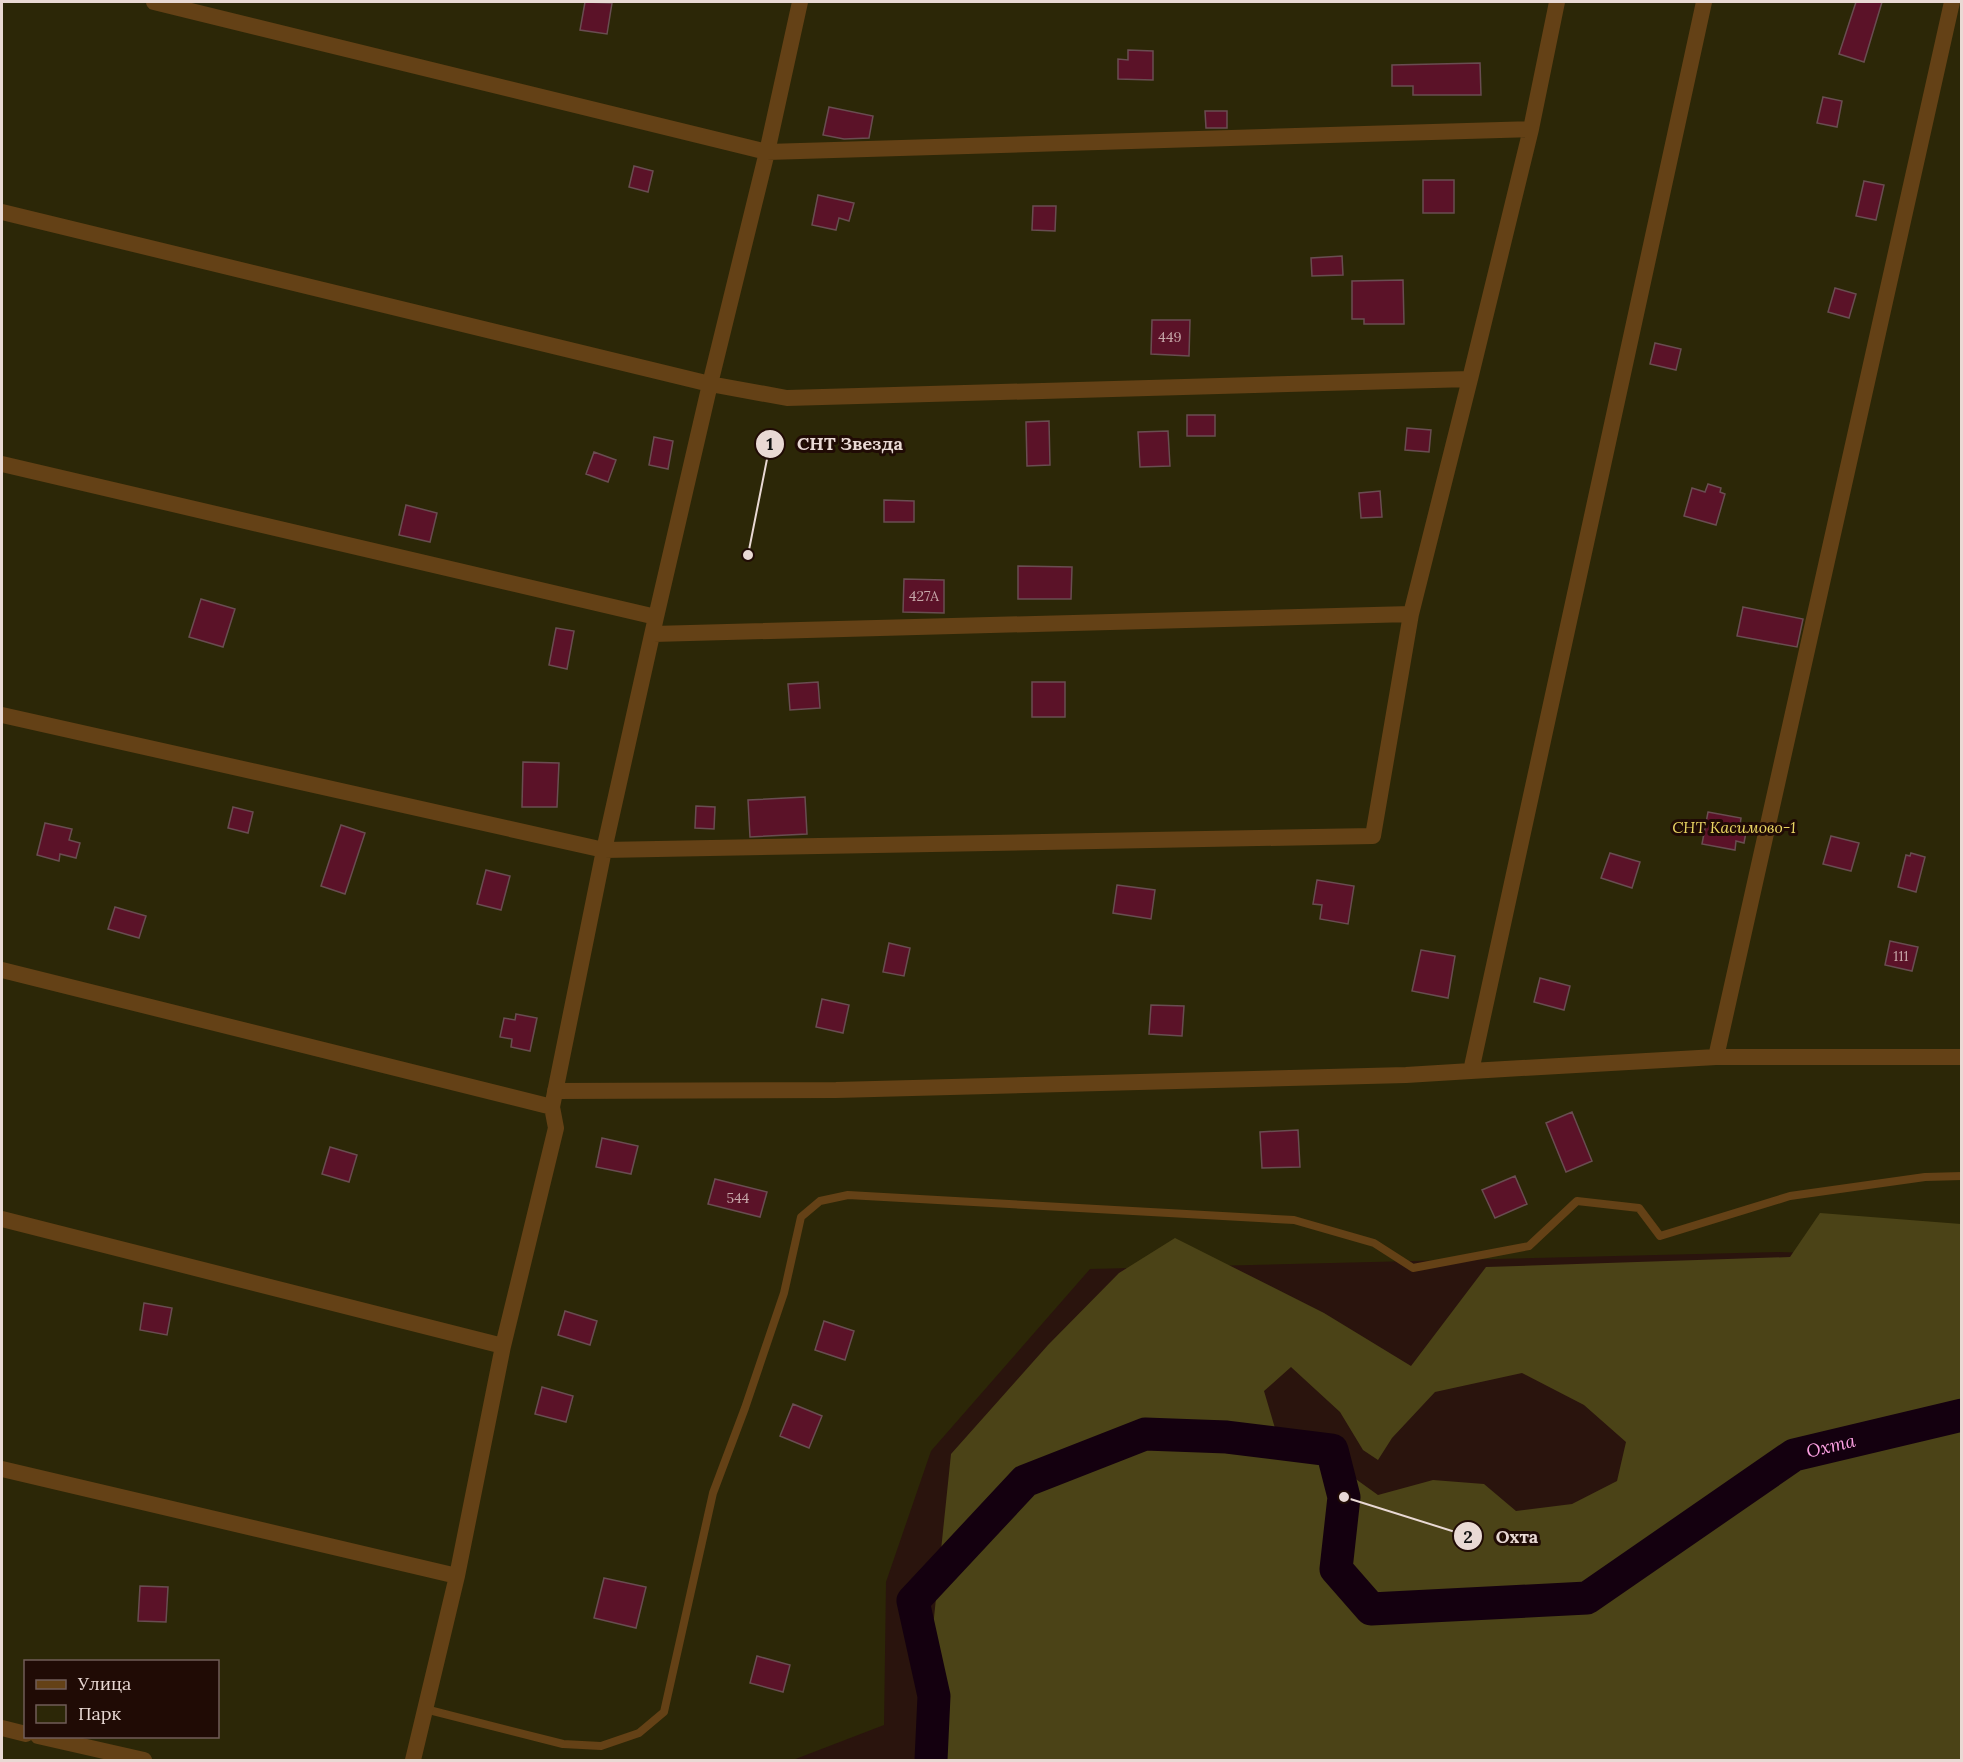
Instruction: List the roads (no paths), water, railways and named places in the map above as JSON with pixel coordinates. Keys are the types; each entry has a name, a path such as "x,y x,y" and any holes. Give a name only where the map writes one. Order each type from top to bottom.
{"street":[{"path":"154,2 767,152 1531,129"},
{"path":"413,1761 457,1575 503,1346 556,1128 554,1099 604,850 656,617 767,152 800,2"},
{"path":"2,714 604,850 1373,836 1411,614 1531,129 1557,2"},
{"path":"1471,1071 1704,2"},
{"path":"1716,1057 1952,2"},
{"path":"2,212 710,384 787,398 1470,379"},
{"path":"2,464 656,617"},
{"path":"653,634 1411,614"},
{"path":"2,970 554,1099 1406,1075 1716,1057 1962,1057"},
{"path":"2,1219 503,1346"},
{"path":"2,1469 457,1575"},
{"path":"2,1728 24,1734"},
{"path":"42,1738 144,1761"}],"lane":[{"path":"426,1709 563,1744 601,1746 639,1733 664,1712 713,1493 784,1293 801,1217 820,1201 848,1195 1294,1220 1374,1243 1413,1268 1529,1246 1577,1201 1639,1208 1660,1236 1790,1196 1925,1178 1962,1176"}],"waterway":[{"name":"Охта","path":"931,1760 934,1696 913,1601 1025,1481 1145,1434 1227,1437 1332,1450 1344,1497 1336,1569 1371,1609 1587,1598 1794,1455 1962,1415"}],"place":[{"name":"СНТ Звезда","path":"748,555"},
{"name":"Охта","path":"1344,1497"}],"park label":[{"name":"СНТ Касимово-1","path":"1734,827"}]}
